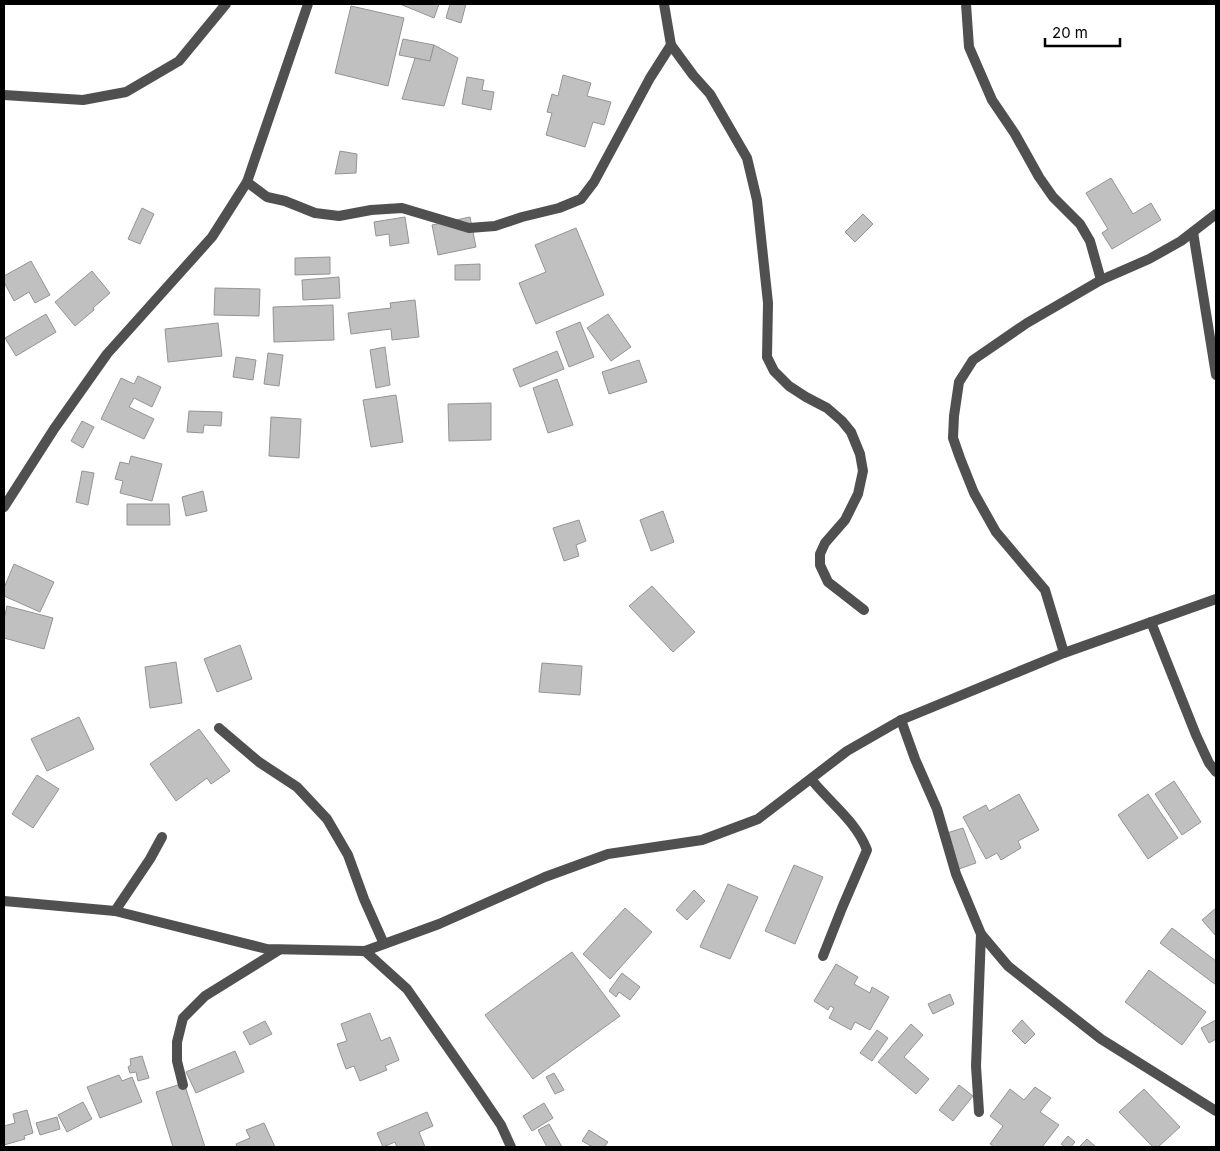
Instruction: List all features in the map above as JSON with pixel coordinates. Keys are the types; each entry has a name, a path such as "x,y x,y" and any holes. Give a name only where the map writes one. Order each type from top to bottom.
{"street":[{"path":"4,95 83,100 126,92 179,61 226,4"},
{"path":"4,507 54,429 107,354 212,237 246,182 308,4"},
{"path":"664,4 672,45 693,75 710,94 747,158 757,200 768,302 767,357 774,371 789,386 806,398 827,408 842,420 851,432 860,454 863,471 858,494 845,520 825,543 820,554 820,565 828,582 864,610"},
{"path":"966,4 969,47 992,100 1053,197 1080,224 1090,241 1102,280"},
{"path":"246,182 267,197 285,201 315,213 339,216 371,210 402,208 469,228 495,226 559,208 581,199 594,182 650,78 672,45"},
{"path":"1064,653 1045,590 996,532 974,493 954,438 954,416 959,382 972,360 1027,323 1102,280 1150,259 1193,232 1216,214"},
{"path":"1193,232 1216,375"},
{"path":"4,901 116,911 267,949 365,951 439,924 544,876 608,854 702,840 758,819 847,752 901,720 1064,653 1216,599"},
{"path":"1151,622 1196,735 1209,763 1216,772"},
{"path":"901,720 936,809 956,874 981,934 1008,966 1101,1039 1216,1110"},
{"path":"219,728 259,762 297,787 327,819 348,855 364,899 384,944"},
{"path":"811,779 862,836 867,850 824,956"},
{"path":"116,911 150,859 162,836"},
{"path":"979,1112 976,1066 981,934"},
{"path":"183,1085 176,1061 177,1042 183,1018 205,996 279,949"},
{"path":"365,951 407,988 501,1125 512,1147"}],"building":[{"path":"400,4 439,4 434,18"},
{"path":"450,4 466,4 461,23 446,18"},
{"path":"351,6 404,18 388,86 335,73"},
{"path":"403,39 434,45 430,61 399,55"},
{"path":"434,45 458,58 444,106 402,99 415,58 430,61"},
{"path":"563,75 591,83 587,96 611,102 604,125 593,122 585,147 546,135 552,113 547,112 552,94 558,96"},
{"path":"467,77 484,80 482,90 494,92 491,110 462,104"},
{"path":"340,151 357,154 356,173 335,174"},
{"path":"1111,178 1133,214 1151,203 1161,220 1112,249 1102,233 1108,229 1086,193"},
{"path":"142,208 154,214 140,244 128,239"},
{"path":"863,214 873,224 855,242 845,232"},
{"path":"405,217 409,243 390,246 389,234 376,236 374,222"},
{"path":"470,217 476,247 438,255 432,225"},
{"path":"576,228 604,295 536,324 519,283 546,272 535,245"},
{"path":"330,257 330,274 295,275 295,258"},
{"path":"31,261 50,295 35,303 29,292 14,301 4,282 4,276"},
{"path":"480,264 480,280 455,280 455,265"},
{"path":"92,271 110,293 75,326 55,302"},
{"path":"339,277 340,298 303,300 302,280"},
{"path":"215,288 260,289 259,316 214,315"},
{"path":"415,300 419,337 392,340 391,329 351,334 348,313 391,308 390,303"},
{"path":"333,305 334,340 274,342 273,307"},
{"path":"46,314 56,332 16,356 5,338"},
{"path":"608,314 631,347 611,361 587,328"},
{"path":"580,322 594,357 569,367 556,332"},
{"path":"218,323 222,356 168,362 165,329"},
{"path":"385,347 390,385 376,388 370,350"},
{"path":"557,351 564,369 520,387 513,369"},
{"path":"268,353 283,355 279,386 264,384"},
{"path":"236,357 256,360 253,380 233,377"},
{"path":"639,360 647,382 609,394 602,372"},
{"path":"138,376 161,387 152,407 134,398 129,407 154,419 144,439 101,419 121,378 134,384"},
{"path":"557,379 573,425 548,433 533,388"},
{"path":"396,395 403,442 371,447 363,400"},
{"path":"491,403 491,440 449,441 448,404"},
{"path":"189,411 222,412 221,426 204,425 203,433 187,432"},
{"path":"271,417 301,419 299,458 269,456"},
{"path":"82,421 94,427 83,448 71,441"},
{"path":"131,456 162,464 152,501 120,493 123,481 115,479 120,462 129,464"},
{"path":"82,471 94,473 88,505 76,502"},
{"path":"203,491 207,511 186,516 182,497"},
{"path":"127,504 169,504 170,525 127,525"},
{"path":"663,511 674,542 651,551 640,520"},
{"path":"579,520 586,541 576,545 579,556 564,561 553,528"},
{"path":"14,564 54,582 40,612 4,596 4,588"},
{"path":"652,586 695,632 673,652 629,606"},
{"path":"7,606 53,618 44,649 4,638 4,619"},
{"path":"240,645 252,679 217,692 204,659"},
{"path":"176,662 182,703 150,708 145,667"},
{"path":"542,663 582,666 580,695 539,692"},
{"path":"79,717 94,749 47,771 31,739"},
{"path":"199,729 230,771 211,784 207,778 176,801 150,764"},
{"path":"37,775 59,789 33,828 12,814"},
{"path":"1174,781 1201,822 1182,835 1155,794"},
{"path":"1019,794 1039,830 1018,841 1021,848 1001,860 997,853 986,859 963,817 986,805 989,811"},
{"path":"1148,794 1178,838 1148,859 1118,815"},
{"path":"963,828 976,863 959,869 947,833"},
{"path":"794,865 823,877 795,944 765,931"},
{"path":"728,884 758,897 730,959 700,947"},
{"path":"694,890 705,901 687,920 676,910"},
{"path":"625,908 652,932 610,979 583,954"},
{"path":"1216,908 1216,936 1202,920"},
{"path":"1172,928 1216,961 1216,985 1160,943"},
{"path":"572,952 620,1016 533,1079 485,1015"},
{"path":"836,964 858,977 854,984 870,993 872,987 889,997 870,1030 855,1022 851,1030 829,1018 834,1008 830,1006 828,1010 814,1001"},
{"path":"1149,970 1206,1012 1182,1045 1125,1002"},
{"path":"622,973 640,987 630,1000 619,992 616,997 609,991"},
{"path":"950,994 954,1004 933,1014 928,1004"},
{"path":"370,1013 381,1041 390,1037 399,1060 385,1066 387,1070 360,1081 354,1066 346,1069 337,1044 347,1041 341,1024"},
{"path":"1022,1020 1035,1034 1025,1044 1012,1031"},
{"path":"1216,1020 1216,1039 1209,1043 1201,1028"},
{"path":"265,1021 272,1034 250,1045 243,1032"},
{"path":"911,1024 923,1035 904,1057 929,1079 916,1094 878,1062"},
{"path":"877,1030 888,1038 872,1061 860,1053"},
{"path":"235,1051 244,1072 196,1093 186,1072"},
{"path":"142,1056 149,1078 138,1081 136,1072 130,1073 128,1067 131,1065 130,1059"},
{"path":"554,1073 564,1090 555,1094 546,1077"},
{"path":"119,1075 122,1081 132,1077 142,1102 100,1118 87,1087"},
{"path":"184,1083 205,1147 173,1147 156,1092"},
{"path":"959,1085 973,1096 953,1121 939,1110"},
{"path":"1035,1087 1051,1098 1040,1112 1059,1125 1042,1147 994,1147 990,1144 1003,1126 990,1116 1010,1089 1024,1100"},
{"path":"1144,1089 1180,1127 1158,1147 1153,1147 1119,1112"},
{"path":"83,1102 92,1119 67,1132 58,1115"},
{"path":"544,1103 553,1118 532,1131 523,1116"},
{"path":"27,1110 33,1133 24,1136 25,1139 4,1145 4,1126 15,1123 13,1114"},
{"path":"427,1112 433,1126 419,1132 425,1147 397,1147 395,1142 383,1147 377,1133"},
{"path":"57,1117 60,1129 40,1135 36,1123"},
{"path":"264,1123 275,1147 237,1147 236,1144 250,1138 246,1130"},
{"path":"549,1124 562,1147 547,1147 538,1130"},
{"path":"589,1130 608,1142 604,1147 593,1147 582,1141"},
{"path":"1068,1136 1075,1142 1071,1147 1065,1147 1061,1144"},
{"path":"1087,1139 1096,1147 1079,1147"}]}
